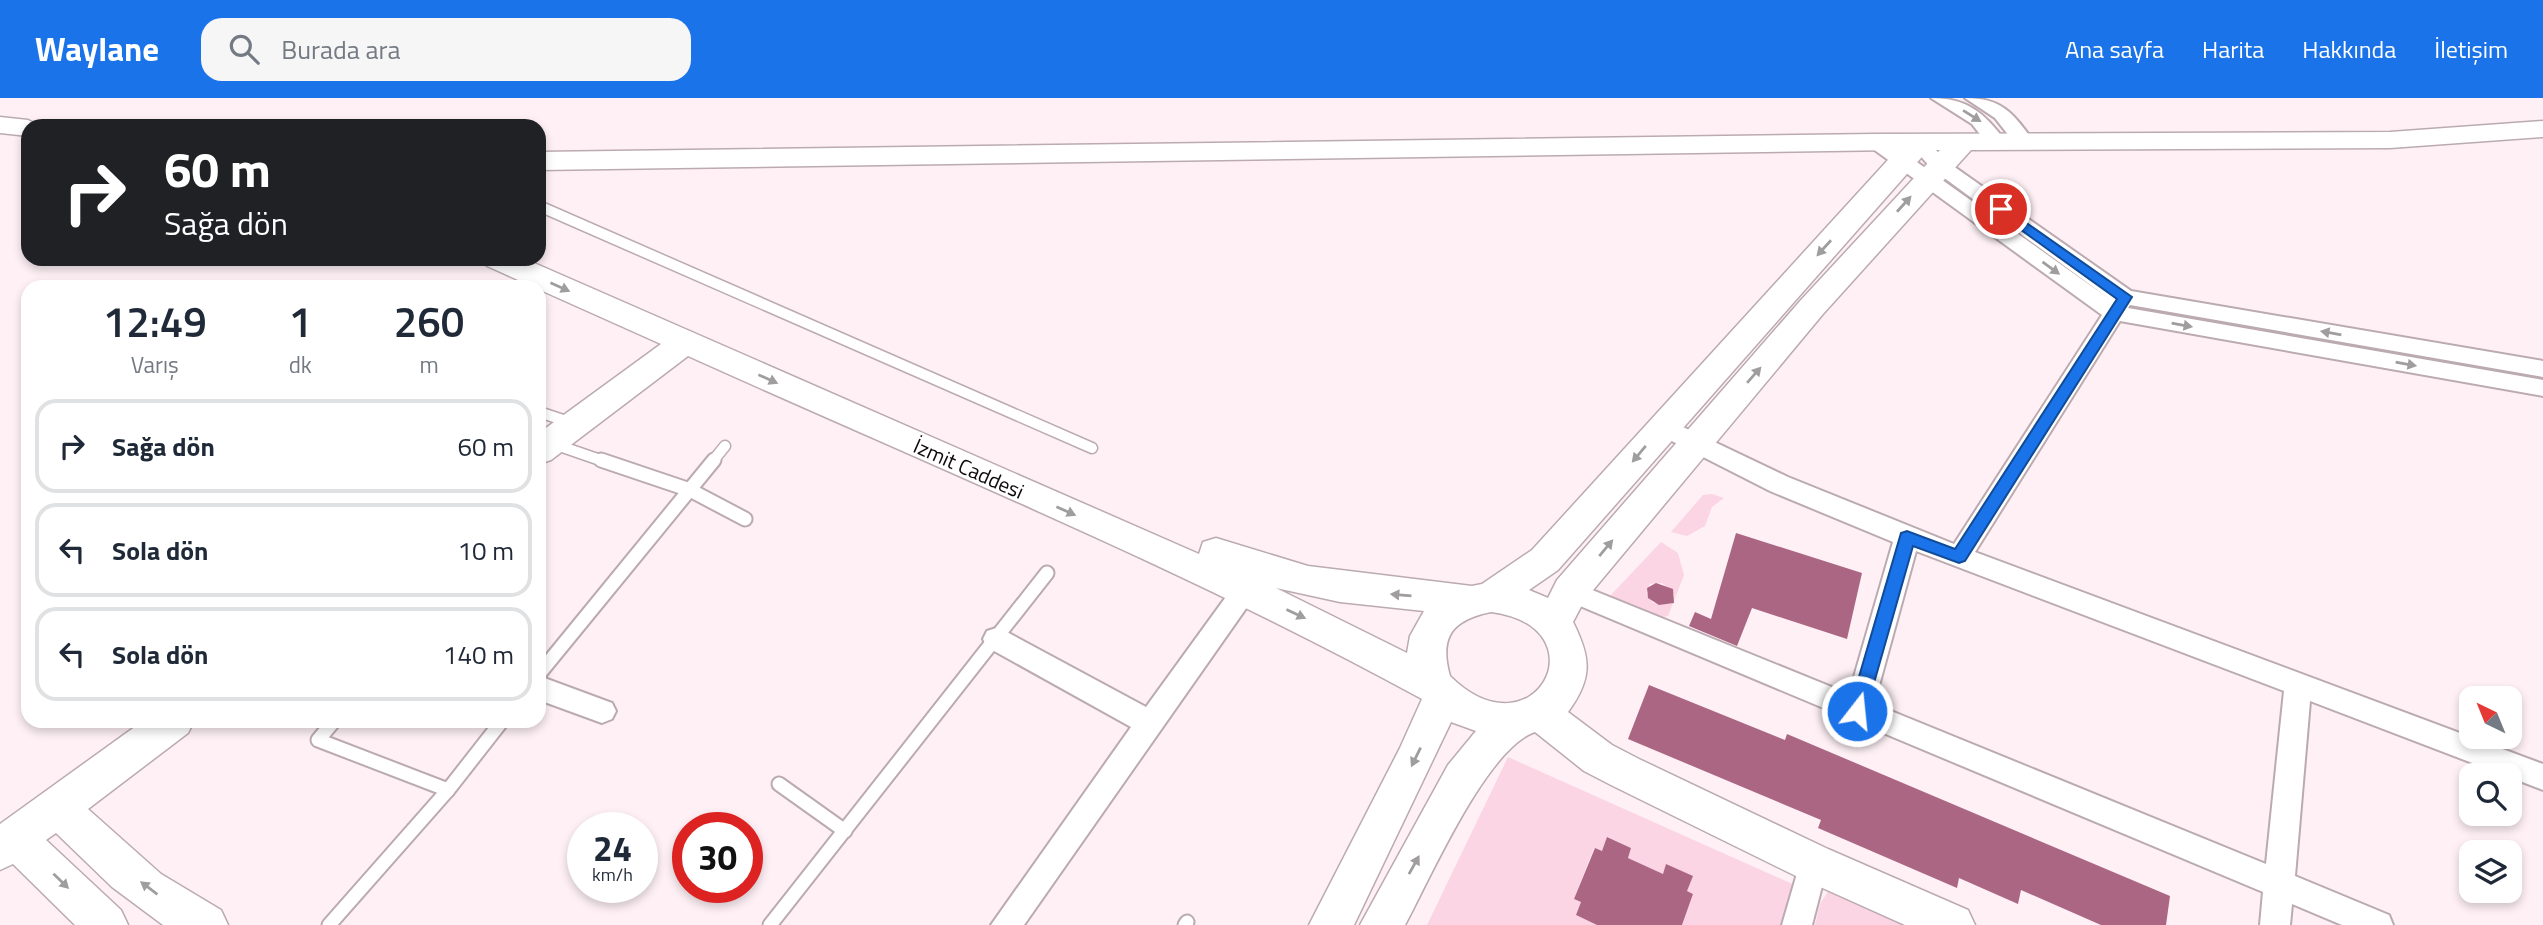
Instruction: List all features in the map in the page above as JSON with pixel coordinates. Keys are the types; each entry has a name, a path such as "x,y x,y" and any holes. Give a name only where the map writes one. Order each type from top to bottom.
{"street":[{"path":"1940,98 1979,120 1996,142"},
{"path":"1974,98 2002,114 2024,142"},
{"path":"0,125 21,127"},
{"path":"1331,925 1417,756 1439,691 1425,653 1428,636 1444,614 1480,599 1545,560 1662,426 1922,162 1963,142 2390,139 2543,129"},
{"path":"546,162 1876,142 1922,162 2120,305 2543,388"},
{"path":"1382,925 1461,778 1483,750 1529,715 1557,699 1568,682 1571,662 1562,608 1922,162"},
{"name":"İzmit Caddesi","path":"546,254 1250,568 1314,583 1515,600 1536,610 1562,608"},
{"name":"İzmit Caddesi","path":"514,266 545,280"},
{"name":"İzmit Caddesi","path":"546,280 1245,590 1351,641 1474,714 1496,719 1529,715"},
{"path":"2120,305 2543,369"},
{"path":"1959,557 2120,305"},
{"path":"555,439 685,342"},
{"path":"1662,426 1779,484 1907,537 2543,777"},
{"path":"1857,711 1907,537"},
{"path":"1006,925 1245,590"},
{"path":"1562,608 1857,711 2378,925"},
{"path":"996,639 1150,723"},
{"path":"2275,925 2298,686"},
{"path":"546,691 602,711"},
{"path":"1529,715 1598,758 1813,863 1953,925"},
{"path":"106,925 8,844 165,728"},
{"path":"58,807 124,869 177,908 206,925"},
{"path":"1797,925 1813,863"}],"lane":[{"path":"546,209 1092,448"},
{"path":"546,424 555,439 690,490 745,519"},
{"path":"546,665 725,446"},
{"path":"770,925 1047,573"},
{"path":"328,728 318,740 448,790"},
{"path":"329,925 448,790 497,728"},
{"path":"779,784 845,831"}],"shaded area":[{"path":"1712,494 1724,498 1712,507 1705,526 1687,536 1671,532 1703,495"},
{"path":"1661,542 1678,553 1684,575 1668,616 1650,620 1614,604 1611,595","holes":["1662,583 1675,595 1671,604 1653,603 1646,593 1650,584"]},
{"path":"1508,757 1797,886 1785,925 1682,925 1693,894 1687,891 1692,876 1666,865 1663,874 1628,858 1631,848 1608,837 1602,851 1594,848 1574,899 1581,902 1576,915 1597,925 1427,925"},
{"path":"1829,890 1920,925 1815,925 1820,904"}],"building":[{"path":"1736,533 1862,573 1847,639 1752,608 1737,646 1689,626 1695,612 1711,619"},
{"path":"1656,583 1673,589 1674,603 1659,605 1648,598 1647,588"},
{"path":"1649,685 1785,740 1787,734 2170,896 2166,925 2101,925 2021,890 2018,904 1959,878 1957,888 1818,828 1821,820 1628,739"},
{"path":"1607,837 1631,848 1628,858 1663,874 1666,864 1693,876 1687,891 1693,894 1682,925 1597,925 1576,915 1581,902 1574,899 1595,848 1602,851"}],"route":[{"path":"1857,711 1907,537 1959,557 2125,297 2001,209"}]}
